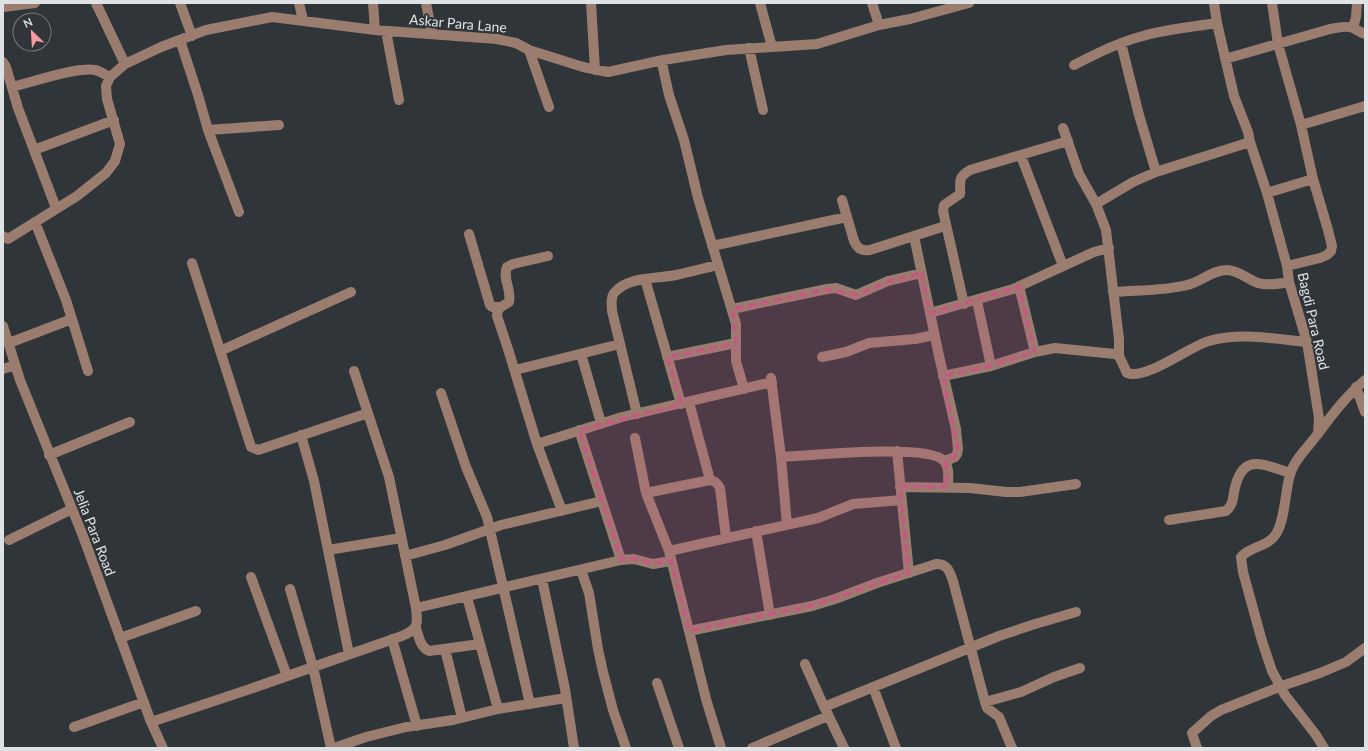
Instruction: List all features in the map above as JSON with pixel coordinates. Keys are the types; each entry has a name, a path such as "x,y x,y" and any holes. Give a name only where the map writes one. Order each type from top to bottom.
{"street":[{"path":"3,8 35,3"},
{"path":"96,3 125,64"},
{"path":"180,3 192,36"},
{"path":"300,3 303,20"},
{"path":"373,3 375,30"},
{"path":"426,3 432,34"},
{"path":"591,3 595,70"},
{"path":"760,3 772,47"},
{"path":"872,3 878,25"},
{"name":"Askar Para Lane","path":"110,77 125,64 161,47 206,30 272,17 375,30 498,39 516,43 529,50 583,67 608,72 663,60 726,50 818,44 878,25 910,19 969,3"},
{"name":"Bagdi Para Road","path":"1214,3 1216,23 1234,96 1248,132 1267,194 1287,266 1288,282 1307,342 1319,418 1318,434"},
{"path":"1272,3 1278,44 1301,126 1313,180 1332,246 1331,251 1327,255 1287,266"},
{"path":"1353,28 1356,17 1357,3"},
{"path":"1074,65 1121,43 1160,31 1216,23"},
{"path":"1225,59 1330,29 1344,27 1353,28 1365,34"},
{"path":"386,31 399,100"},
{"path":"180,40 208,130 239,212"},
{"path":"1121,43 1138,115 1156,172"},
{"path":"749,48 763,110"},
{"path":"529,50 549,107"},
{"path":"663,60 663,68 669,95 684,140 698,198 736,324 736,361 744,389"},
{"path":"3,62 18,108 56,208"},
{"path":"5,241 77,196 106,173 115,161 120,144 107,99 106,86 110,77 96,70 86,70 12,87"},
{"path":"1301,126 1365,106"},
{"path":"34,150 114,120"},
{"path":"208,130 280,125"},
{"path":"1064,128 1079,174 1096,204 1106,230 1119,339 1119,356 1127,373 1136,374 1143,372 1207,342 1222,338 1257,338 1307,342"},
{"path":"964,304 945,226 943,211 944,206 960,194 960,179 970,170 1068,141"},
{"path":"1096,204 1133,182 1156,172 1250,142"},
{"path":"1020,156 1063,266"},
{"path":"1267,194 1313,180"},
{"path":"842,200 857,247 862,251 870,250 945,226"},
{"path":"712,246 847,217"},
{"path":"35,222 72,319 88,371"},
{"path":"469,234 490,305 492,307 499,307 509,302 510,297 505,279 507,267 512,264 548,256"},
{"path":"914,236 934,335 956,430 958,449 955,457 945,461"},
{"path":"930,313 964,304 1019,286 1094,252 1109,248"},
{"path":"192,263 252,447 258,450 368,413"},
{"path":"637,414 612,311 612,300 614,293 632,282 675,275 718,265"},
{"path":"1114,292 1188,285 1217,272 1226,270 1236,272 1258,283 1279,284 1288,282"},
{"path":"732,309 827,289 836,288 856,294 888,281 922,273"},
{"path":"645,279 667,357 685,403 710,480"},
{"path":"1019,286 1035,352"},
{"path":"220,351 351,292"},
{"path":"977,300 992,366"},
{"path":"499,307 497,316 537,444 562,511"},
{"path":"9,343 72,319"},
{"name":"Jelia Para Road","path":"3,326 15,365 49,455 83,536 151,722 163,748"},
{"path":"822,357 846,352 877,341 914,339 934,335"},
{"path":"667,357 736,343"},
{"path":"515,370 620,344"},
{"path":"943,376 992,366 1035,352 1055,348 1115,354 1119,356"},
{"path":"581,354 601,423"},
{"path":"3,369 15,365"},
{"path":"354,371 389,477 416,608 416,628 421,644 429,651 480,644"},
{"path":"537,444 601,423 744,389 771,380 781,457 787,525"},
{"path":"1324,748 1316,735 1279,687 1266,656 1241,557 1246,551 1267,543 1277,534 1281,524 1290,473 1298,459 1342,402 1365,380"},
{"path":"1356,388 1365,412"},
{"path":"441,394 466,467 485,510 530,704"},
{"path":"49,455 130,422"},
{"path":"580,430 621,560"},
{"path":"301,435 314,481 349,654"},
{"path":"635,438 646,493 670,556 711,718 721,748"},
{"path":"781,457 897,451 930,454 945,461 948,468 948,487"},
{"path":"897,451 909,573"},
{"path":"1169,520 1226,511 1232,504 1242,469 1253,464 1261,464 1290,473"},
{"path":"646,493 710,480 718,483 720,488 726,538"},
{"path":"900,487 948,487 1020,492 1076,484"},
{"path":"416,608 621,560 634,559 653,564 670,556 726,538 824,516 853,504 902,500"},
{"path":"405,556 445,545 490,529 602,501"},
{"path":"9,540 72,510"},
{"path":"756,531 770,615"},
{"path":"328,550 401,538"},
{"path":"689,631 812,606 936,564 941,564 948,568 953,581 987,708 999,718 1009,747"},
{"path":"581,570 590,597 603,672 614,715 626,748"},
{"path":"251,577 287,676"},
{"path":"542,579 566,698 574,748"},
{"path":"290,589 314,666 333,748 390,731 462,718 498,709 566,698"},
{"path":"467,597 498,709"},
{"path":"120,638 196,611"},
{"path":"756,747 873,687 1018,629 1076,612"},
{"path":"151,722 392,639 411,632 416,628"},
{"path":"392,639 418,726"},
{"path":"1197,748 1192,733 1211,716 1221,710 1346,662 1365,648"},
{"path":"445,649 462,718"},
{"path":"805,664 844,748"},
{"path":"985,702 1021,692 1054,677 1080,668"},
{"path":"657,683 679,748"},
{"path":"873,687 896,748"},
{"path":"74,727 144,702"}],"highlighted area":[{"path":"922,273 930,313 1019,286 1035,352 991,366 943,376 958,449 955,457 946,462 948,487 900,487 909,573 812,606 689,631 671,561 653,564 634,559 621,560 579,430 681,404 667,357 736,343 732,309 827,289 856,295 888,281"}]}
